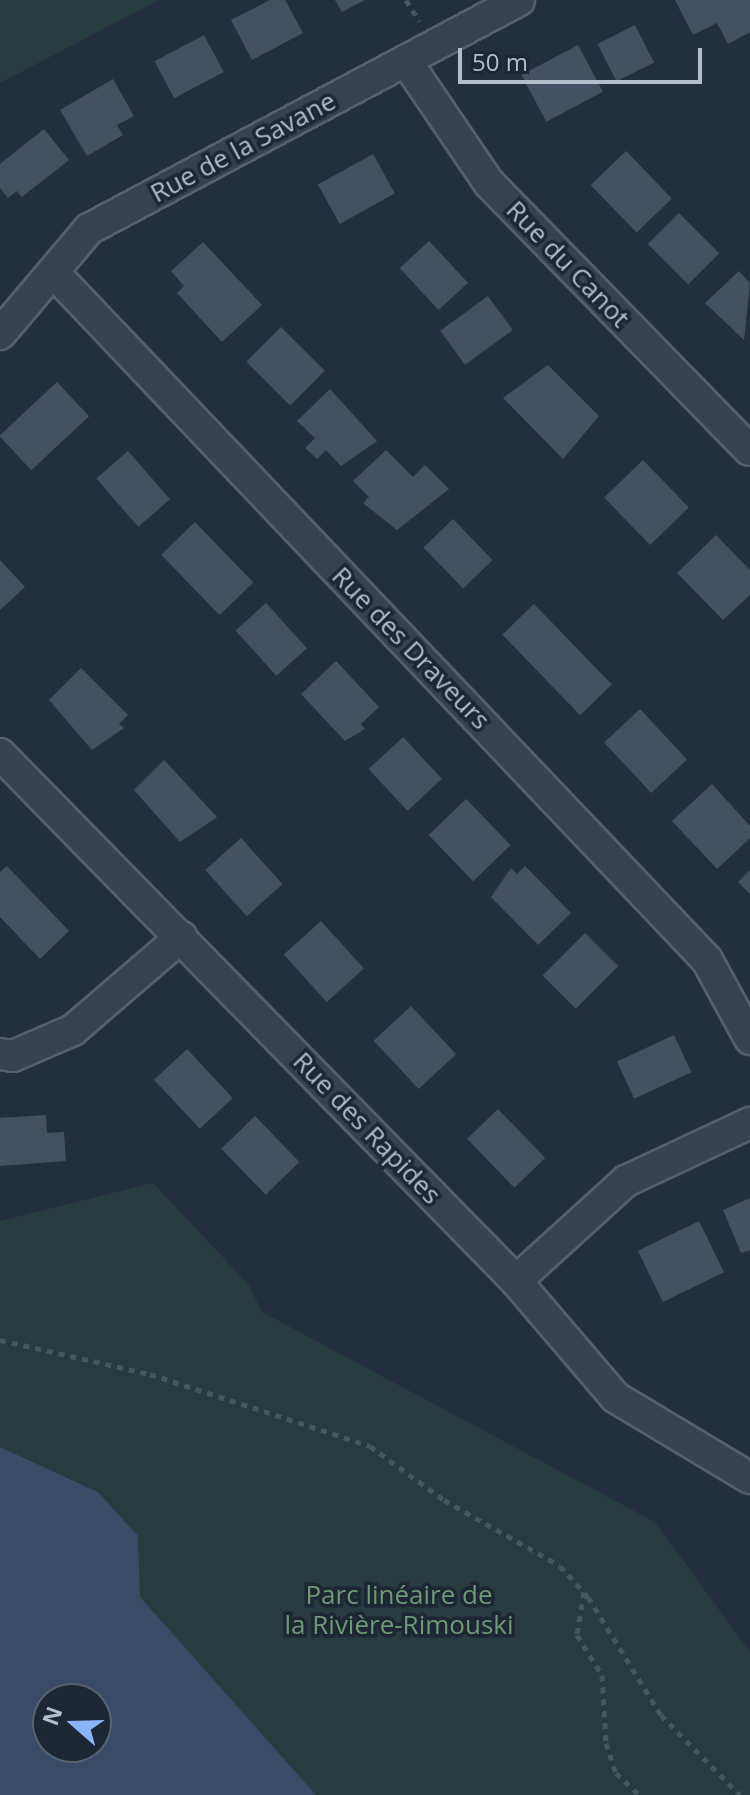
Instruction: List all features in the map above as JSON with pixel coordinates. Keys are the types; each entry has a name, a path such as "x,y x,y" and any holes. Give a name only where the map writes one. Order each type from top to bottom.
{"street":[{"name":"Rue de la Savane","path":"0,334 89,229 519,0"},
{"name":"Rue du Canot","path":"406,61 489,183 750,450"},
{"name":"Rue des Draveurs","path":"53,272 707,960 750,1039"},
{"name":"Rue des Rapides","path":"0,754 516,1281 615,1397 750,1478"},
{"path":"0,1054 13,1056 73,1030 181,937"},
{"path":"516,1281 626,1181 750,1123"}],"path":[{"path":"0,1340 150,1374 370,1446 444,1500 560,1566 584,1592 661,1715 740,1795"},
{"path":"584,1592 577,1635 602,1675 606,1743 616,1773 640,1795"}],"green space":[{"path":"0,0 159,0 0,83"},
{"name":"Parc linéaire de la Rivière-Rimouski","path":"153,1183 249,1285 262,1312 655,1522 750,1652 750,1795 316,1795 139,1597 138,1536 98,1492 0,1447 0,1221"}],"water":[{"path":"0,1447 98,1492 138,1536 140,1597 316,1795 0,1795"}],"building":[{"path":"270,0 285,0 303,33 252,60 231,20"},
{"path":"335,0 365,0 342,12"},
{"path":"675,0 750,0 750,32 728,44 717,23 693,35"},
{"path":"635,25 654,62 617,81 598,44"},
{"path":"204,35 224,72 174,98 155,61"},
{"path":"578,45 603,92 546,122 521,75"},
{"path":"113,79 134,116 117,125 123,135 87,156 60,110"},
{"path":"44,129 69,160 22,197 17,191 8,198 0,188 0,164"},
{"path":"626,151 672,198 637,233 591,185"},
{"path":"373,154 395,193 340,224 318,185"},
{"path":"679,213 719,253 688,284 648,244"},
{"path":"429,241 468,283 439,310 400,268"},
{"path":"203,242 262,305 222,342 177,293 184,286 171,271"},
{"path":"739,271 750,283 744,340 705,303"},
{"path":"488,296 513,330 465,365 440,331"},
{"path":"281,327 325,371 290,405 246,362"},
{"path":"548,365 599,416 563,459 503,398"},
{"path":"57,382 89,416 31,470 0,435"},
{"path":"330,389 377,441 341,466 326,450 317,459 305,448 315,438 297,421"},
{"path":"386,450 413,477 425,465 449,489 397,530 363,503 369,497 353,481"},
{"path":"128,451 170,499 138,527 96,479"},
{"path":"643,460 689,507 650,545 604,498"},
{"path":"453,519 493,560 463,588 424,547"},
{"path":"195,522 253,582 220,615 161,555"},
{"path":"716,535 750,570 750,595 723,620 677,573"},
{"path":"0,560 25,587 0,610"},
{"path":"266,603 307,648 276,676 236,630"},
{"path":"534,604 612,685 580,715 502,635"},
{"path":"336,661 379,707 361,724 365,729 345,741 301,694"},
{"path":"81,668 128,715 119,724 124,728 92,750 49,700"},
{"path":"640,709 687,759 651,793 604,742"},
{"path":"403,737 442,779 408,811 369,769"},
{"path":"164,760 217,817 180,842 134,790"},
{"path":"712,784 750,826 750,838 717,869 672,821"},
{"path":"466,799 510,845 473,881 429,835"},
{"path":"241,838 282,884 247,916 205,870"},
{"path":"7,866 69,931 40,959 0,917 0,872"},
{"path":"525,866 571,913 538,945 491,897 511,868 517,874"},
{"path":"750,870 750,894 738,882"},
{"path":"321,921 364,969 327,1002 284,954"},
{"path":"585,933 618,966 576,1009 543,975"},
{"path":"411,1006 456,1054 419,1089 374,1041"},
{"path":"674,1035 691,1072 634,1099 617,1062"},
{"path":"187,1049 233,1098 200,1129 154,1080"},
{"path":"498,1109 545,1158 514,1188 467,1139"},
{"path":"46,1115 47,1133 64,1132 66,1161 0,1166 0,1118"},
{"path":"255,1116 299,1162 266,1195 221,1149"},
{"path":"750,1198 750,1250 741,1253 723,1210"},
{"path":"699,1221 724,1272 663,1302 638,1251"}]}
